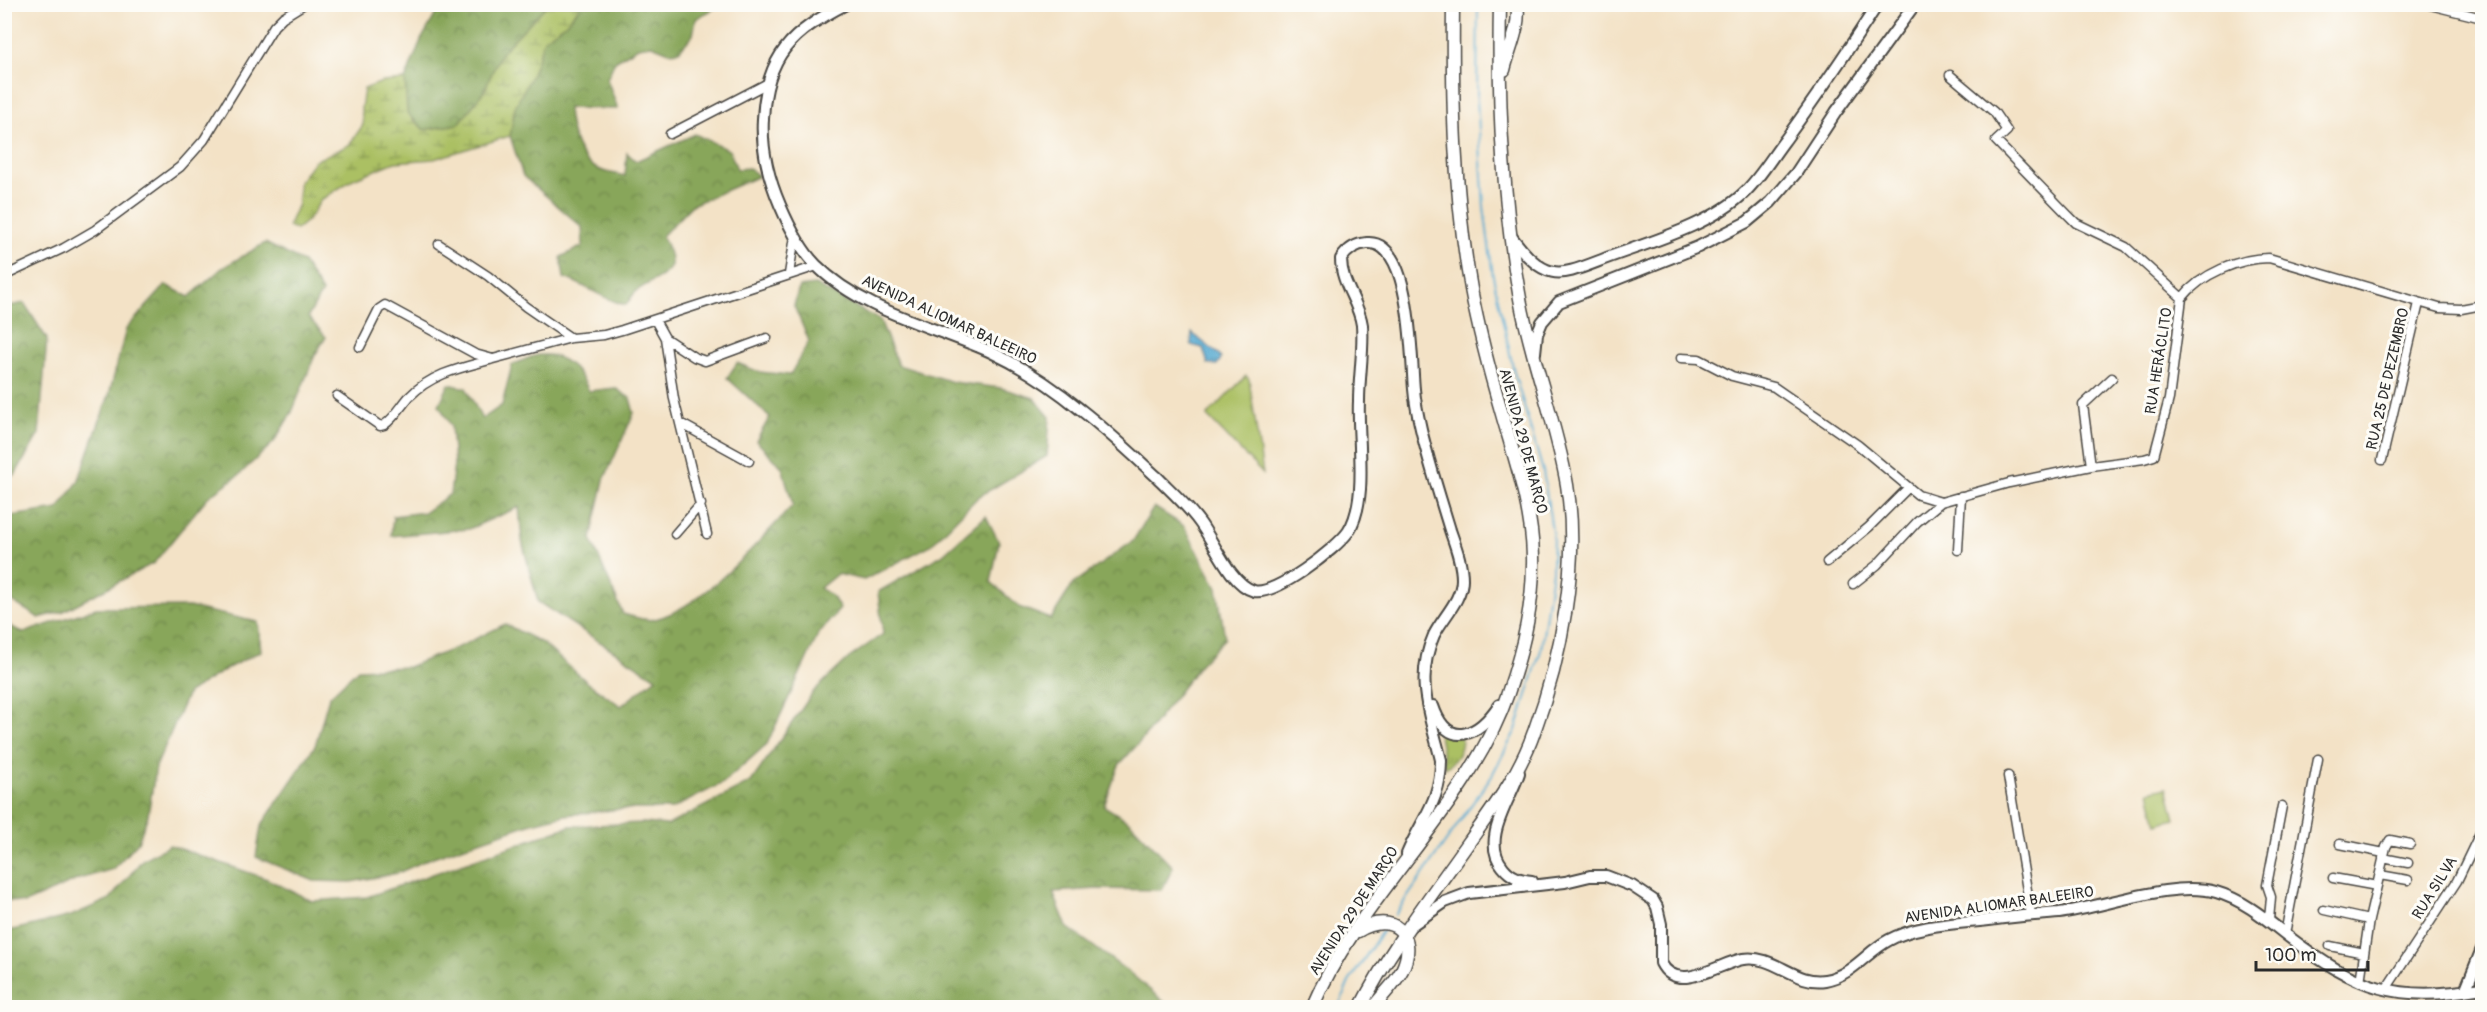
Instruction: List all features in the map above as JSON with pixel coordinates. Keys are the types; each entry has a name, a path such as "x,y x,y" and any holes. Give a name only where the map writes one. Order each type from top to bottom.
{"main road":[{"name":"AVENIDA ALIOMAR BALEEIRO","path":"846,4 812,23 793,38 776,62 768,84 764,104 764,154 773,187 795,236 817,266 851,291 874,304 991,352 1027,371 1058,392 1111,435 1191,511 1227,567 1243,585 1255,592 1266,592 1287,582 1344,537 1354,521 1359,498 1358,416 1362,322 1344,280 1341,259 1346,252 1368,243 1381,246 1393,258 1401,280 1410,331 1414,389 1420,427 1461,568 1462,579 1457,597 1438,629 1427,655 1423,685 1441,760 1440,780 1435,800 1404,862"},
{"name":"AVENIDA 29 DE MARÇO","path":"1360,1008 1377,975 1499,800 1526,752 1542,708 1559,640 1568,581 1571,541 1570,506 1563,464 1534,360 1510,236 1500,86 1500,4"},
{"path":"1500,86 1516,26 1517,4"},
{"path":"1510,236 1531,261 1550,273 1571,271 1682,230 1710,217 1746,192 1813,102 1878,4"},
{"path":"1534,360 1540,326 1559,302 1698,248 1747,222 1771,202 1796,173 1836,112 1915,4"},
{"name":"AVENIDA 29 DE MARÇO","path":"1312,1008 1354,933 1477,760 1497,723 1508,693 1528,613 1533,577 1532,539 1519,472 1478,324 1464,248 1455,146 1453,5"},
{"name":"AVENIDA ALIOMAR BALEEIRO","path":"1427,655 1432,702 1440,722 1447,729 1456,733 1476,730 1491,718 1508,693"},
{"name":"AVENIDA ALIOMAR BALEEIRO","path":"1526,752 1498,827 1495,839 1496,857 1507,872 1520,879 1535,881 1606,876 1632,886 1653,900 1660,915 1661,963 1670,974 1685,978 1734,961 1756,958 1769,961 1804,978 1824,980 1848,972 1887,940 1918,930 2031,914 2058,913 2188,889 2213,891 2231,897 2269,920 2331,967 2360,982 2417,994 2482,988"},
{"name":"AVENIDA ALIOMAR BALEEIRO","path":"1408,930 1445,902 1469,893 1565,882 1580,877"},
{"path":"1354,933 1382,921 1408,930 1406,953 1401,972 1373,1008"},
{"path":"2465,991 2482,949"}],"street":[{"path":"4,276 64,248 95,230 180,166 204,140 274,26 283,17 304,4"},
{"path":"2426,4 2482,18"},
{"path":"1950,75 1983,101 2001,121 2007,131 1996,141 2076,223 2117,240 2182,298"},
{"path":"670,134 768,84"},
{"path":"789,274 795,236"},
{"path":"439,244 488,276 526,307 571,338"},
{"name":"RUA HERÁCLITO","path":"1941,502 2009,483 2091,466 2150,458 2157,452 2171,389 2182,298 2189,289 2221,270 2253,259 2269,258 2451,310 2482,304"},
{"path":"337,396 380,426 384,426 410,396 428,381 449,371 571,338 604,335 817,266"},
{"name":"RUA 25 DE DEZEMBRO","path":"2382,460 2420,303"},
{"path":"360,347 379,309 385,305 475,354 493,359"},
{"path":"655,320 665,338 680,423 708,534"},
{"path":"665,338 705,361 767,338"},
{"path":"1681,358 1699,358 1732,376 1774,387 1858,445 1908,488 1926,499 1941,502"},
{"path":"2091,466 2084,405 2112,378"},
{"path":"680,423 749,461"},
{"path":"1827,562 1869,527 1908,488"},
{"path":"1958,550 1961,496"},
{"path":"1853,584 1877,565 1917,522 1941,502"},
{"path":"675,534 701,504"},
{"path":"2285,934 2318,759"},
{"path":"2007,776 2031,914"},
{"path":"2269,920 2271,897 2267,885 2282,806"},
{"name":"RUA SILVA","path":"2386,989 2457,880 2482,829"},
{"path":"2360,982 2369,920 2384,855 2390,840 2410,844"},
{"path":"2340,844 2408,863"},
{"path":"2380,874 2408,880"},
{"path":"2333,878 2377,886"},
{"path":"2324,910 2369,920"},
{"path":"2330,946 2364,953"}],"green space":[{"path":"441,5 547,5 501,53 484,91 459,124 424,130 407,113 405,80 421,40"},
{"path":"547,5 577,5 579,8 565,24 544,39 532,74 515,107 510,136 434,159 395,162 353,179 321,200 308,220 296,230 288,227 298,204 299,182 314,161 349,145 363,125 361,109 364,89 382,82 405,80 407,113 424,130 459,124 484,91 501,53"},
{"path":"577,5 720,5 696,19 693,35 679,51 669,52 652,45 638,47 615,61 607,79 618,109 568,108 570,125 576,143 591,165 604,172 625,176 627,153 636,161 695,134 729,150 737,169 749,168 759,176 692,205 662,236 671,258 668,270 636,291 626,305 610,300 564,278 561,257 583,246 582,227 523,176 510,136 515,107 532,74 544,39 565,24 579,9"},
{"path":"265,243 303,262 322,292 308,317 326,337 315,355 292,412 274,442 239,475 207,498 154,563 62,612 39,618 5,597 5,517 58,509 78,482 109,395 126,329 166,285 189,297 222,268"},
{"path":"815,285 880,320 898,365 953,382 1001,388 1034,398 1050,417 1047,456 978,497 931,545 864,580 837,574 820,588 833,597 840,609 819,633 767,744 723,783 672,809 622,809 565,815 529,824 433,857 398,873 351,882 314,881 256,857 261,826 315,746 329,697 358,669 408,667 463,645 505,624 542,643 587,682 621,706 656,678 538,602 522,541 519,507 469,529 391,536 393,516 425,512 450,494 454,464 451,426 439,405 449,384 466,388 482,419 502,405 512,365 539,355 548,355 570,364 589,391 615,388 630,398 634,413 604,480 591,539 623,614 643,619 655,619 673,612 711,587 747,554 793,505 782,467 756,441 770,417 727,378 737,363 759,372 790,375 809,341 794,306 799,287"},
{"path":"24,303 47,339 39,434 15,475 5,477 5,307"},
{"path":"1246,376 1249,379 1263,474 1207,416"},
{"path":"1154,507 1184,526 1217,588 1225,638 1200,664 1146,735 1119,765 1104,806 1130,822 1173,867 1162,890 1097,889 1053,892 1067,927 1130,973 1170,1007 529,1007 534,1001 524,1008 5,1007 4,932 71,916 110,899 143,859 170,845 267,879 312,901 367,897 570,826 643,823 668,825 751,782 814,691 849,658 883,634 878,592 942,555 986,516 999,542 991,582 1019,607 1051,619 1073,584 1133,541"},
{"path":"189,607 258,622 261,651 226,669 188,693 156,767 148,815 138,842 113,869 79,879 25,903 5,900 5,623 23,633 96,608"},
{"path":"1438,730 1445,735 1462,738 1457,756 1445,768"},
{"path":"2167,787 2175,819 2157,824 2149,791"}],"water":[{"path":"1192,333 1219,355 1221,359 1217,365 1208,364 1203,348 1191,345"}],"waterway":[{"path":"1395,915 1492,775 1516,730 1541,650 1552,571 1553,537 1543,471 1514,372 1493,276 1484,207 1477,99 1478,4"},
{"path":"1338,1008 1349,982 1383,930"}]}
